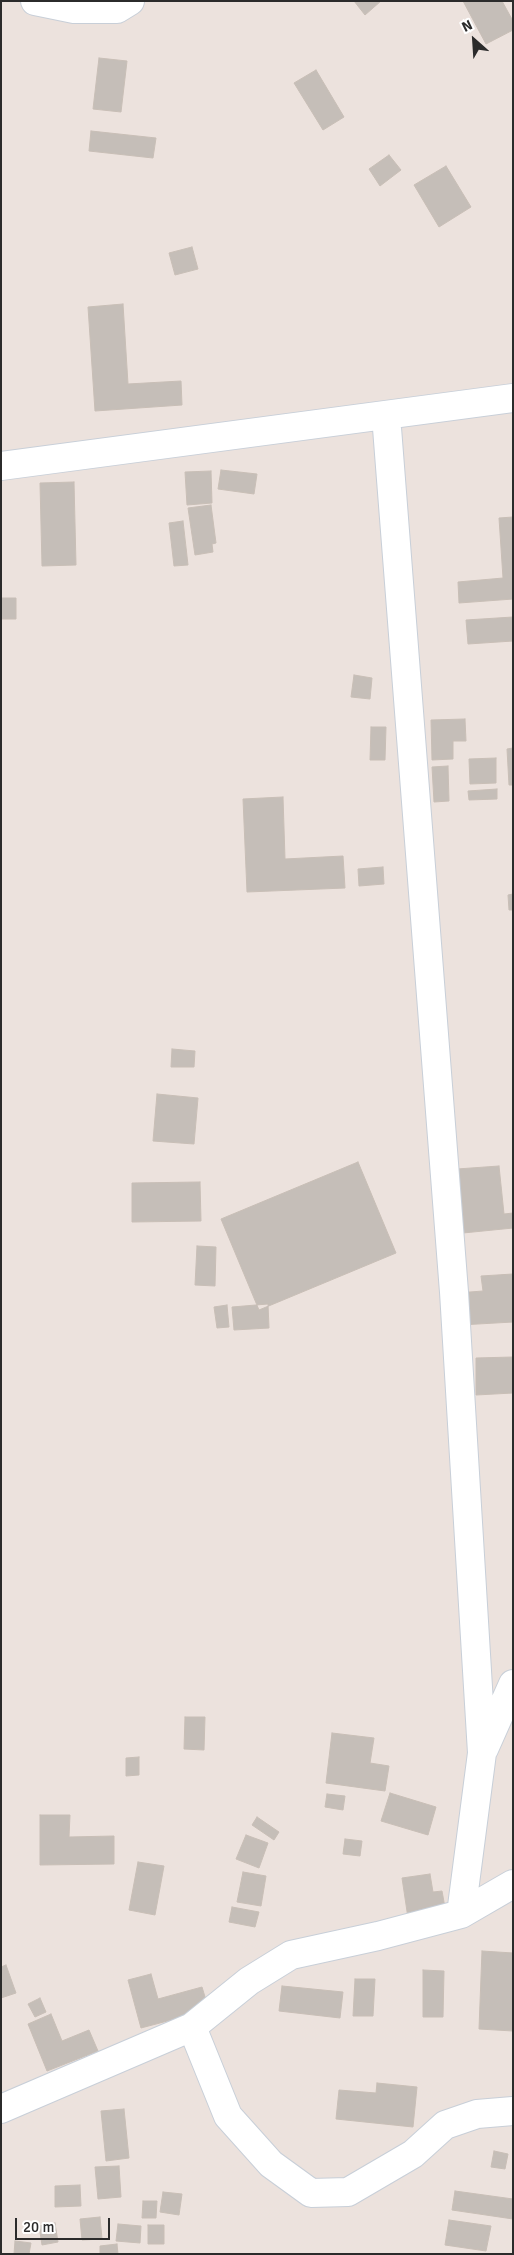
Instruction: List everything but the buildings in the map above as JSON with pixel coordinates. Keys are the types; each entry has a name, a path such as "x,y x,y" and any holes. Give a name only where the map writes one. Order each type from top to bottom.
{"street":[{"path":"35,1 74,9 117,8 130,1"},
{"path":"1,466 513,398"},
{"path":"386,415 454,1292 482,1753 461,1914"},
{"path":"482,1753 513,1684"},
{"path":"1,2109 192,2027 249,1982 292,1955 378,1936 461,1914 513,1884"},
{"path":"192,2027 228,2116 271,2164 311,2193 348,2192 413,2154 444,2125 477,2114 513,2111"}]}
